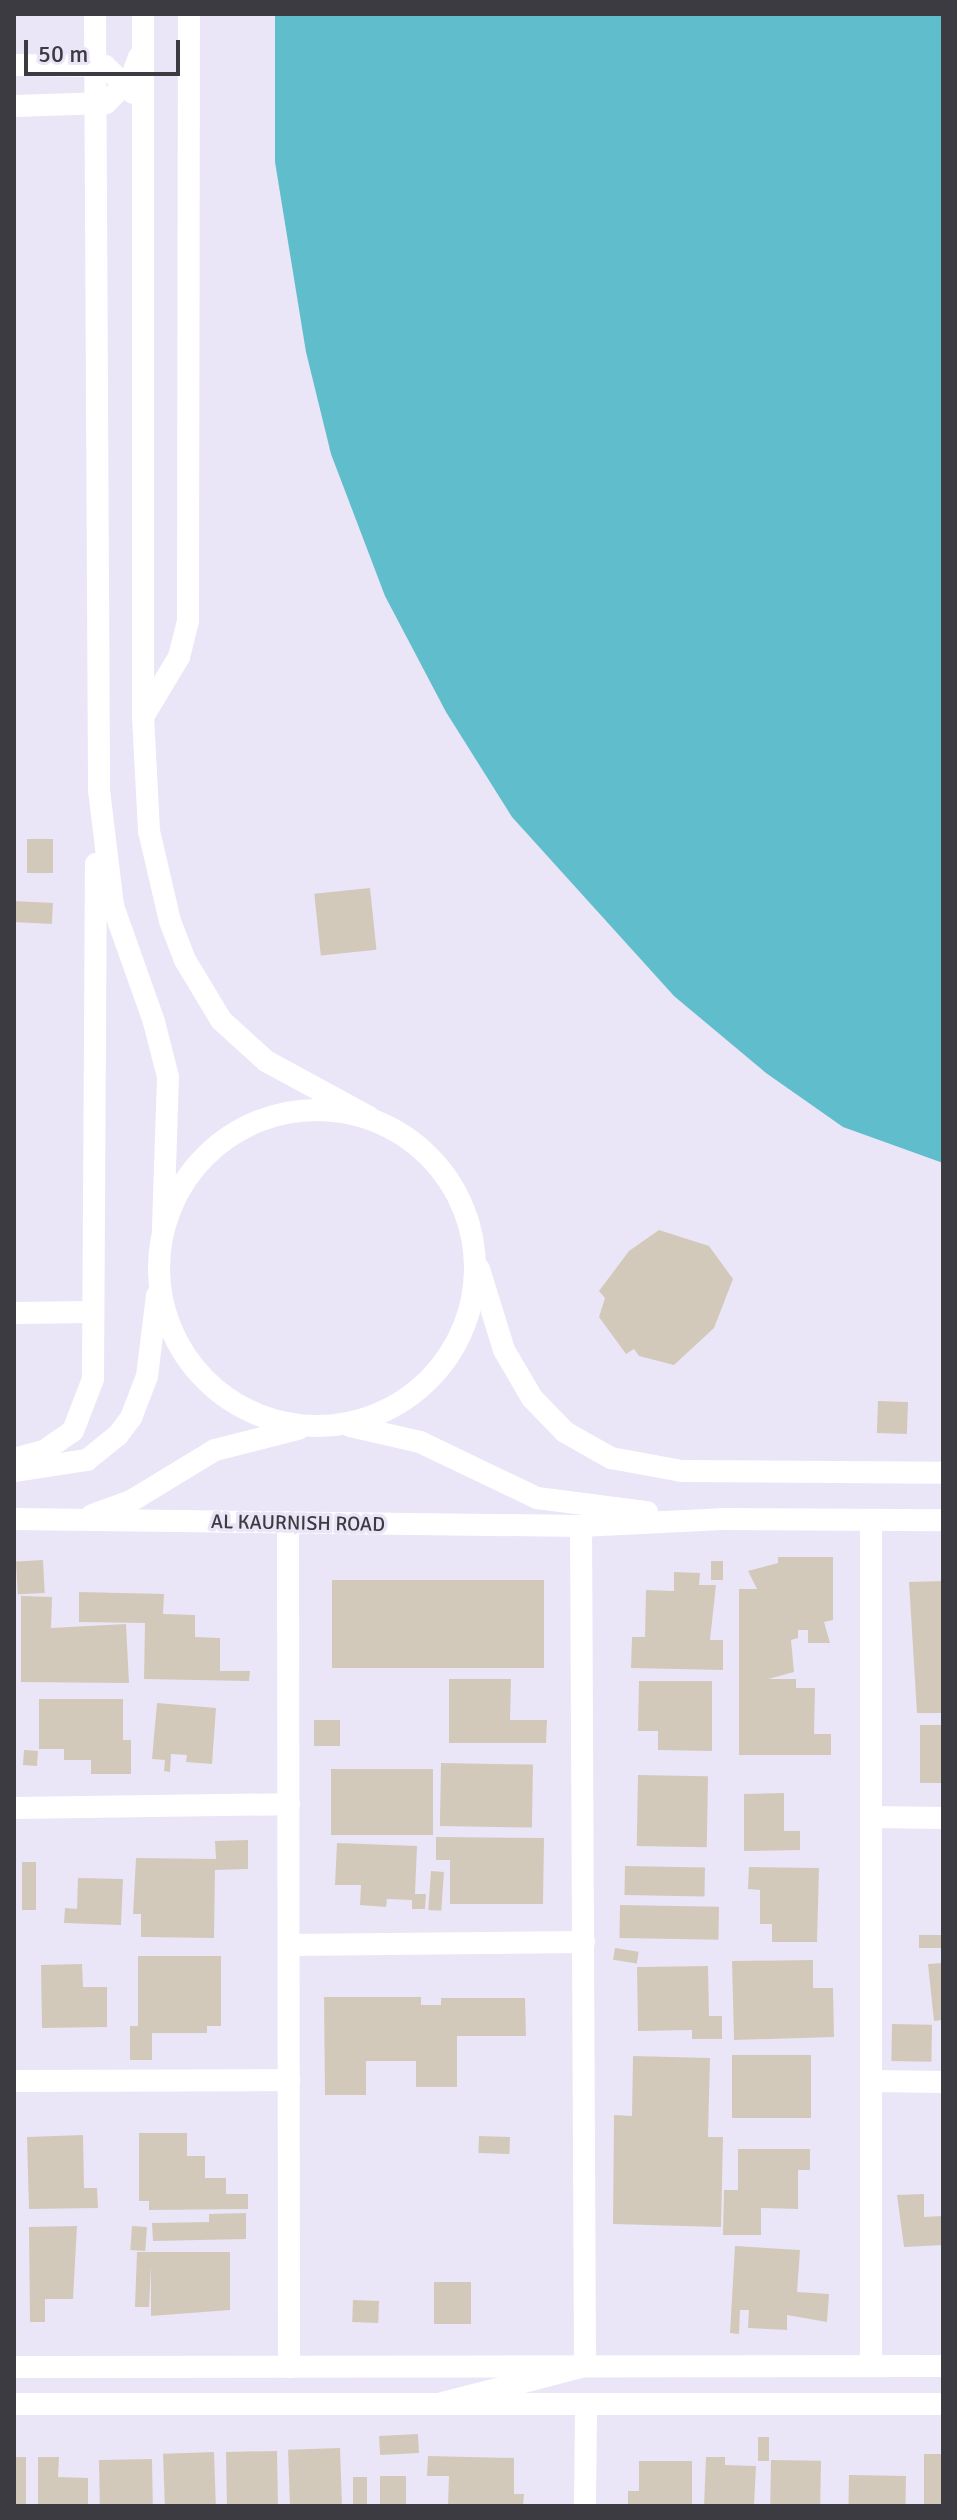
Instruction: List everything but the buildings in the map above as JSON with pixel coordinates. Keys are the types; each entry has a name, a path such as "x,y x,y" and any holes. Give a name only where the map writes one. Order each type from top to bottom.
{"street":[{"path":"14,1459 61,1442 82,1417 93,1379 99,790 95,14"},
{"path":"143,14 144,783 157,870 170,921 202,992 221,1020 266,1061 409,1138 441,1169 464,1209 514,1372 548,1417 587,1447 660,1470 943,1473"},
{"path":"143,716 179,657 188,621 189,14"},
{"path":"14,106 96,106 126,84 143,42"},
{"path":"14,65 96,65 112,69 126,84 144,125"},
{"path":"14,1471 87,1460 118,1435 131,1418 147,1376 159,1283 168,1077 154,1022 113,906 99,790"},
{"path":"163,1228 185,1180 220,1141 266,1117 317,1108 369,1117"},
{"path":"68,1521 131,1501 215,1450 307,1427 344,1425 389,1410 427,1382 456,1345 472,1300 475,1253"},
{"path":"159,1283 170,1328 194,1368 228,1400 307,1427"},
{"path":"14,1313 92,1312"},
{"path":"344,1425 420,1442 537,1498 722,1519 943,1520"},
{"name":"AL KAURNISH ROAD","path":"14,1519 581,1526 722,1519"},
{"path":"871,1520 871,2366"},
{"path":"288,1522 289,2367"},
{"path":"581,1526 585,2366"},
{"path":"14,1808 289,1804"},
{"path":"872,1817 943,1818"},
{"path":"289,1945 584,1942"},
{"path":"14,2081 289,2080"},
{"path":"873,2081 943,2082"},
{"path":"439,2404 585,2366"},
{"path":"14,2367 943,2366"},
{"path":"14,2404 943,2404"},
{"path":"585,2506 586,2404"}],"water":[{"path":"275,14 943,14 943,1163 843,1127 766,1073 674,996 512,817 446,712 385,596 331,454 306,352 275,162"}]}
